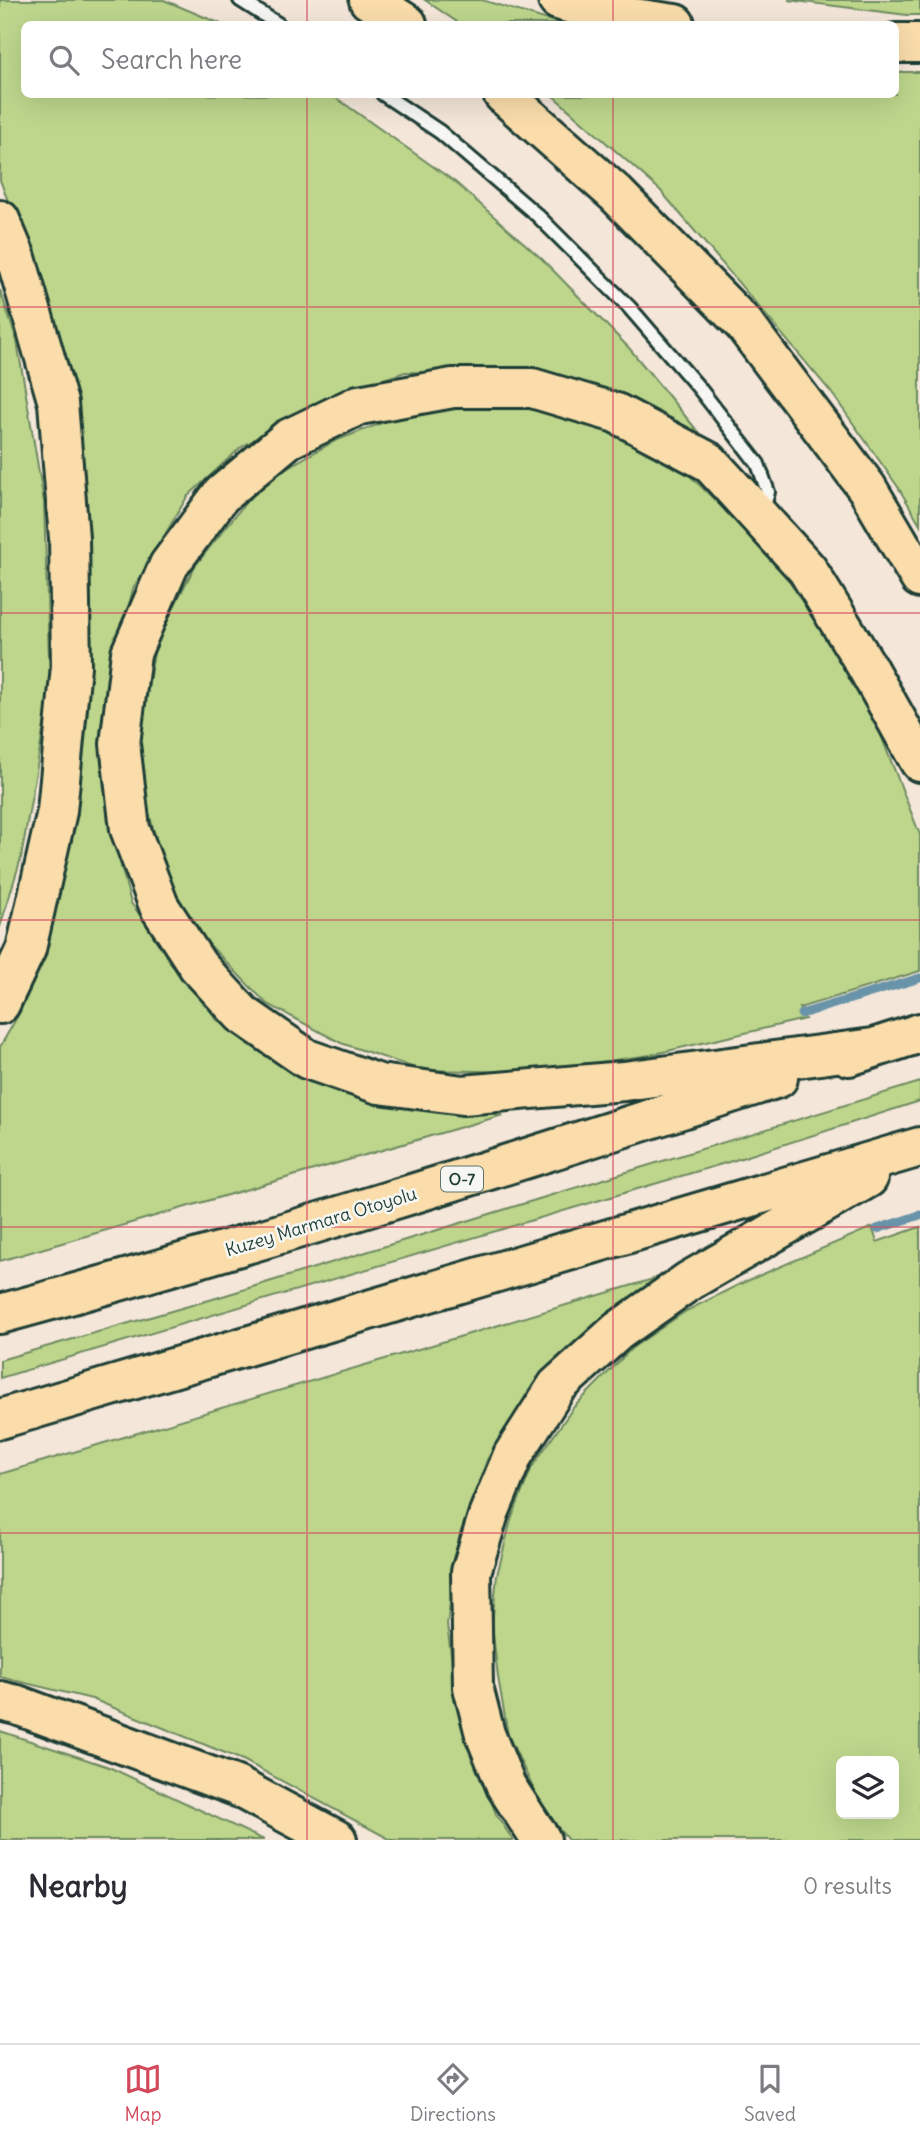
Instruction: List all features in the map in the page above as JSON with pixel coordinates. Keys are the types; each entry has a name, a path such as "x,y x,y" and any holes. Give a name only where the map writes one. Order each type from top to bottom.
{"highway":[{"path":"369,0 402,21"},
{"path":"558,0 606,14 654,21"},
{"path":"899,43 920,43"},
{"path":"508,98 616,194 744,324 867,488 920,578"},
{"path":"0,220 16,258 58,403 69,538 71,666 57,811 26,949 0,1004"},
{"path":"873,1048 624,1081 463,1095 379,1084 307,1059 242,1014 198,966 159,906 130,829 120,744 131,653 169,565 221,495 288,439 359,405 453,388 532,388 616,413 709,461 807,569 864,662 920,762"},
{"name":"Kuzey Marmara Otoyolu","path":"0,1314 236,1248 527,1159 920,1033"},
{"path":"0,1419 920,1148"},
{"path":"541,1840 506,1786 485,1734 472,1687 471,1572 489,1513 513,1455 557,1386 618,1331 689,1281 920,1148"},
{"path":"0,1701 18,1705 236,1786 337,1840"}],"lane":[{"path":"240,0 273,21"},
{"path":"389,98 440,132 538,216 629,307 699,388 758,464 768,492 760,517"}],"green space":[{"path":"0,0 164,0 214,21 21,21 21,98 336,98 455,182 542,259 629,348 709,445 609,390 511,374 405,372 325,398 240,448 187,497 133,589 107,692 111,829 131,903 217,1020 301,1073 388,1104 503,1115 0,1261 0,1047 21,1010 58,894 89,692 86,498 50,311 0,180"},
{"path":"425,0 482,0 551,21 456,21"},
{"path":"788,0 920,0 920,15 907,15"},
{"path":"899,72 920,72 920,524 898,487 831,392 660,190 555,98 899,98"},
{"path":"0,290 17,341 44,502 50,691 21,858 0,927"},
{"path":"515,404 600,425 684,470 803,586 878,728 920,835 920,971 799,1008 805,1019 650,1055 530,1072 421,1070 341,1043 266,1003 196,931 164,870 145,797 140,735 156,641 195,566 263,481 335,441 410,412"},
{"path":"920,1082 920,1101 732,1161 0,1378 0,1360 213,1299"},
{"path":"872,1227 877,1242 920,1227 920,1840 568,1840 544,1811 508,1735 492,1625 497,1575 511,1520 532,1467 573,1408 632,1348 686,1311 740,1284"},
{"path":"660,1277 532,1387 487,1460 460,1534 447,1625 460,1721 496,1814 513,1840 391,1840 245,1761 92,1699 0,1677 0,1474"},
{"path":"0,1731 109,1767 264,1840 0,1840"}],"waterway":[{"path":"801,1014 920,978"},
{"path":"877,1229 920,1215"}]}
